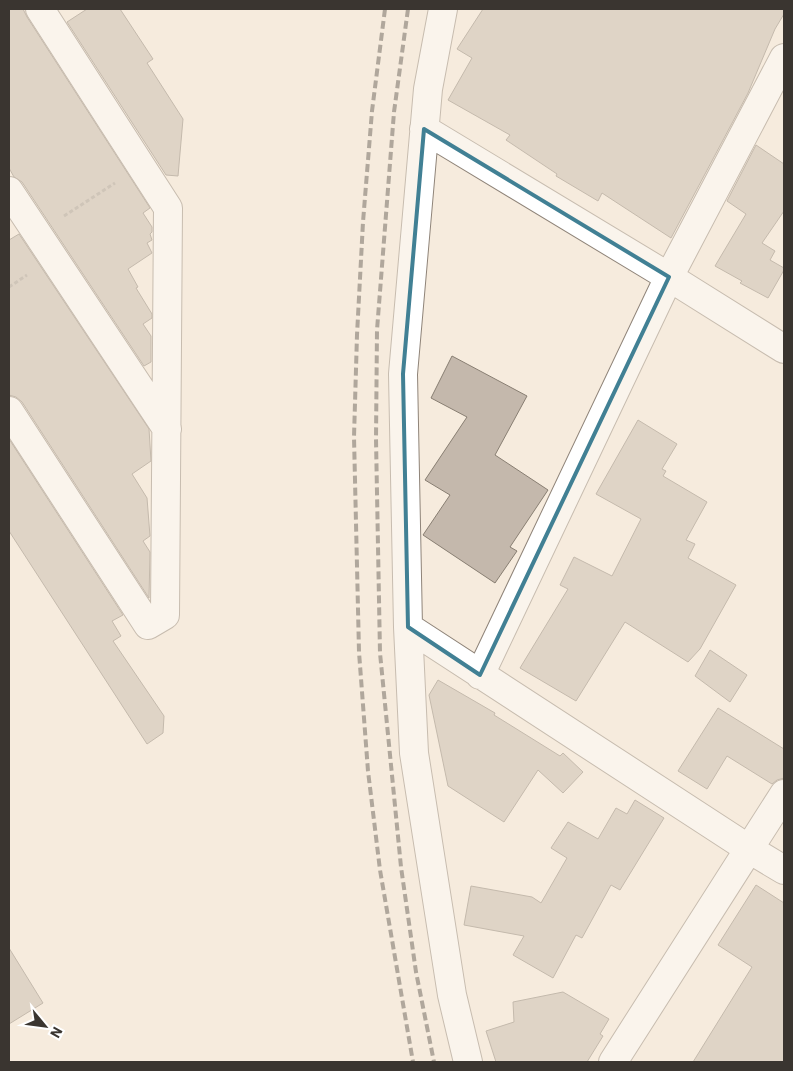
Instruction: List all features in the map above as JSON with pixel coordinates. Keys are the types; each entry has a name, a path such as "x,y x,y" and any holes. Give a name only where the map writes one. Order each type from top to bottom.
{"street":[{"path":"9,411 148,625 165,614 168,208 40,9"},
{"path":"443,9 428,89 403,374 408,628 414,753 452,995 468,1062"},
{"path":"480,676 669,277 784,58"},
{"path":"424,129 784,349"},
{"path":"9,191 167,429"},
{"path":"408,628 784,870"},
{"path":"613,1062 784,794"}],"path":[{"path":"36,233 141,166"}],"highlighted area":[{"path":"424,129 669,277 480,675 408,627 403,374"}],"building":[{"path":"9,9 23,9 150,208 143,213 152,227 150,234 152,240 147,243 152,253 128,269 138,287 136,288 152,314 152,318 143,324 151,336 151,362 144,366 22,182 14,177 9,168"},
{"path":"87,9 120,9 153,59 147,63 183,119 178,176 166,175 67,22"},
{"path":"483,9 784,9 784,14 775,29 748,93 671,238 602,193 598,201 556,176 557,174 506,140 510,135 448,100 472,58 457,49"},
{"path":"756,145 784,164 784,211 762,243 775,251 770,260 784,268 784,270 768,298 740,283 742,281 715,266 746,214 727,201"},
{"path":"19,234 149,429 151,461 132,474 147,498 150,536 143,541 150,552 149,598 22,402 16,397 9,395 9,240"},
{"path":"452,356 527,396 495,455 548,490 510,547 517,551 495,583 423,535 450,495 425,480 467,417 431,398"},
{"path":"638,420 677,444 662,469 666,471 663,476 707,502 686,540 695,544 688,558 736,585 700,649 688,662 625,622 576,701 520,668 568,589 560,585 574,557 612,576 641,519 596,494"},
{"path":"9,439 123,615 112,621 121,636 113,641 164,716 163,733 147,744 9,531"},
{"path":"710,650 747,675 730,702 695,676"},
{"path":"438,680 495,713 494,715 560,756 563,753 583,772 563,793 538,770 504,822 448,786 429,695"},
{"path":"718,708 784,749 784,778 772,784 727,756 707,789 678,771"},
{"path":"635,800 664,818 620,890 611,885 582,938 576,935 553,978 513,955 524,936 464,925 471,886 532,897 541,903 567,858 551,848 568,822 598,839 616,808 627,814"},
{"path":"756,885 784,903 784,1062 693,1062 752,967 718,945"},
{"path":"9,948 43,1003 9,1024"},
{"path":"563,992 609,1019 600,1034 603,1036 587,1062 496,1062 486,1031 514,1022 513,1002"}],"railway":[{"path":"385,9 372,111 363,222 357,335 354,437 359,652 368,771 380,870 413,1062"},
{"path":"408,9 394,112 377,330 376,439 380,653 401,867 416,972 434,1062"}]}
